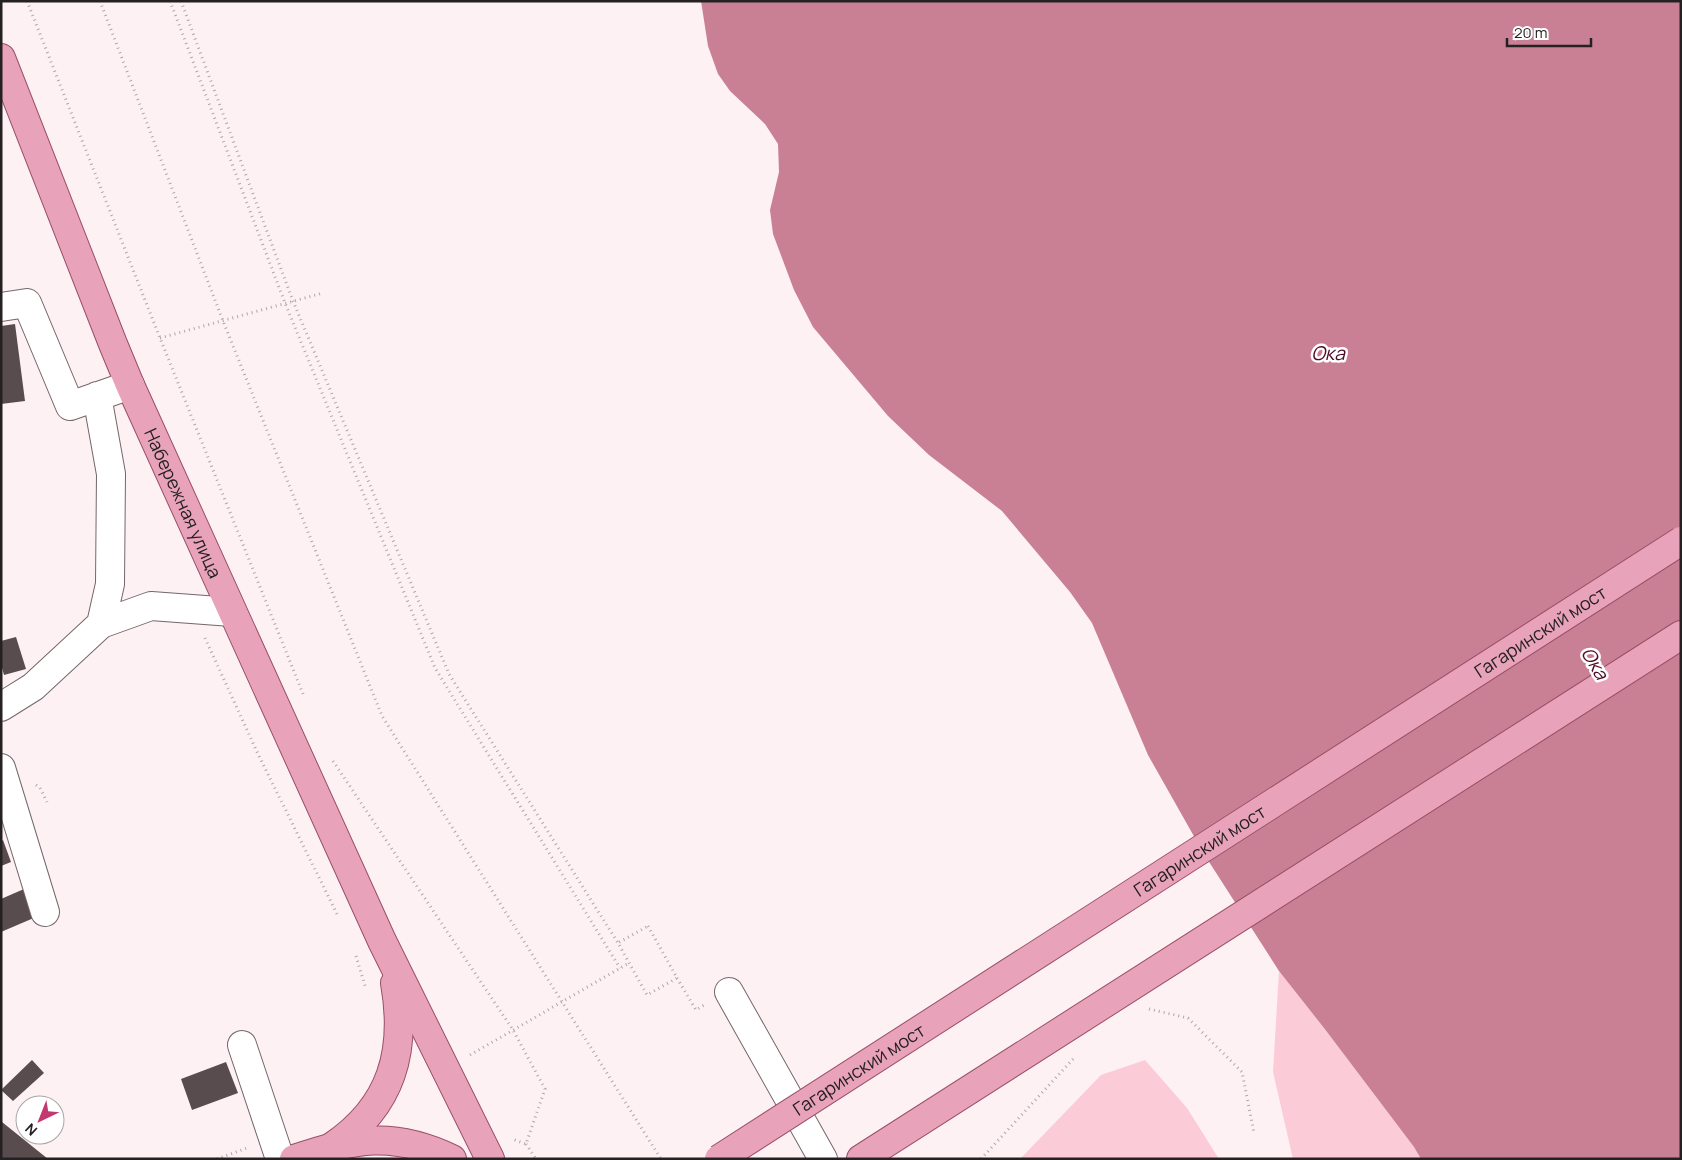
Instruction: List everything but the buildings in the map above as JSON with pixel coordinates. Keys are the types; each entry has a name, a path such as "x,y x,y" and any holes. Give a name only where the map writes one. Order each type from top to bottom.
{"main road":[{"name":"Набережная улица","path":"1,58 130,384 382,941"},
{"name":"Гагаринский мост","path":"719,1159 1681,541"},
{"path":"861,1159 1681,635"},
{"path":"333,1146 350,1134 364,1120 384,1091 393,1072 398,1048 399,1018 395,984 382,941"},
{"path":"382,941 490,1159"},
{"path":"294,1159 333,1146 365,1140 388,1140 414,1144 436,1151 452,1159"}],"street":[{"path":"1,306 27,302 70,406 130,384"},
{"path":"97,396 111,474 110,584 101,624"},
{"path":"1,707 33,687 101,624 151,606 232,612"},
{"path":"1,768 44,912"},
{"path":"729,992 823,1159"},
{"path":"242,1045 276,1149"}],"path":[{"path":"27,1 304,695"},
{"path":"100,1 223,320 382,716 563,1001 660,1159"},
{"path":"170,1 285,303 435,668 620,968"},
{"path":"180,1 293,301 449,674 618,943 647,995 677,978"},
{"path":"160,338 323,293"},
{"path":"192,609 258,754 341,923"},
{"path":"338,777 331,759 513,1030 545,1089 526,1144"},
{"path":"618,943 648,926 696,1010"},
{"path":"354,949 368,992"},
{"path":"464,1047 469,1056 629,963"},
{"path":"1141,1006 1188,1018 1242,1072 1254,1133"},
{"path":"981,1159 1079,1052"},
{"path":"506,1137 526,1144 536,1159"},
{"path":"217,1159 276,1149"}],"shaded area":[{"path":"1279,971 1414,1147 1421,1159 1293,1159 1273,1072"},
{"path":"1145,1060 1187,1108 1219,1159 1020,1159 1101,1075"}],"water":[{"name":"Ока","path":"701,1 1681,1 1681,1159 1421,1159 1414,1147 1279,971 1204,854 1148,755 1092,623 1070,592 1002,511 929,455 888,416 813,327 794,290 773,234 770,210 779,172 778,144 765,124 730,91 718,74 708,46"}]}
